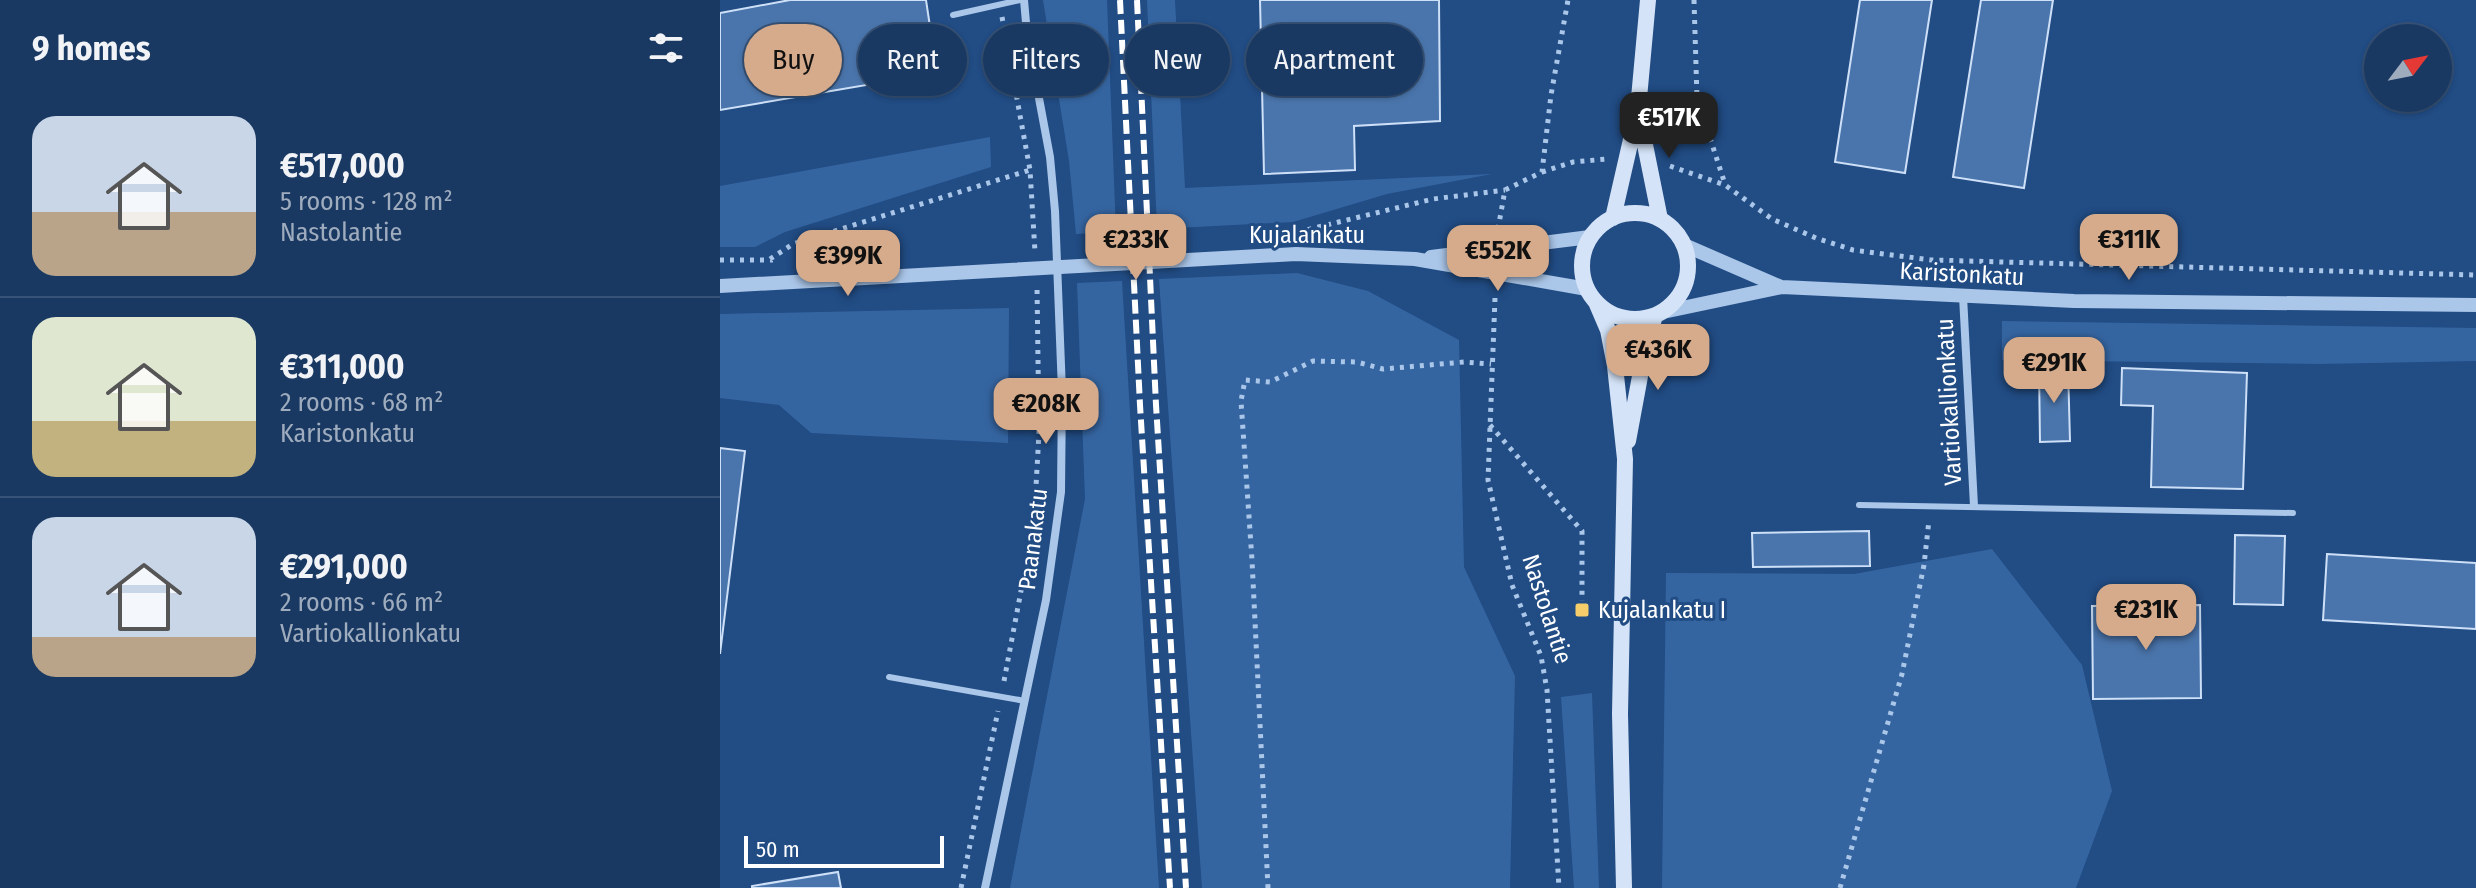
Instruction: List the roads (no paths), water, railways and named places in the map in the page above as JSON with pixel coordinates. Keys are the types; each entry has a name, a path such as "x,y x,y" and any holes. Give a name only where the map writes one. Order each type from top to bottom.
{"main road":[{"path":"1613,218 1638,109 1648,0"},
{"path":"1638,109 1660,219"},
{"path":"1591,296 1617,316 1630,319 1659,314 1675,302 1688,275 1688,259 1678,235 1652,215 1632,213 1613,218 1590,237 1582,263 1591,296 1608,330 1625,459 1620,714 1624,888"},
{"path":"1625,459 1646,344 1659,314"}],"street":[{"name":"Paanakatu","path":"985,888 1046,600 1061,492 1062,391 1055,211 1050,157 1022,0"},
{"name":"Kujalankatu","path":"1415,259 1590,237"},
{"name":"Karistonkatu","path":"1684,245 1782,287"},
{"name":"Kujalankatu","path":"720,286 1296,254 1415,259 1591,296"},
{"name":"Karistonkatu","path":"1659,314 1782,287 2074,301 2476,305"},
{"name":"Vartiokallionkatu","path":"1963,296 1974,506"}],"lane":[{"path":"953,15 1022,0"},
{"path":"1859,505 2293,513"},
{"path":"889,677 1025,701"}],"railway":[{"path":"1120,0 1140,405 1170,888"},
{"path":"1137,0 1156,405 1186,888"}],"place":[{"name":"Kujalankatu I","path":"1582,610"}]}
